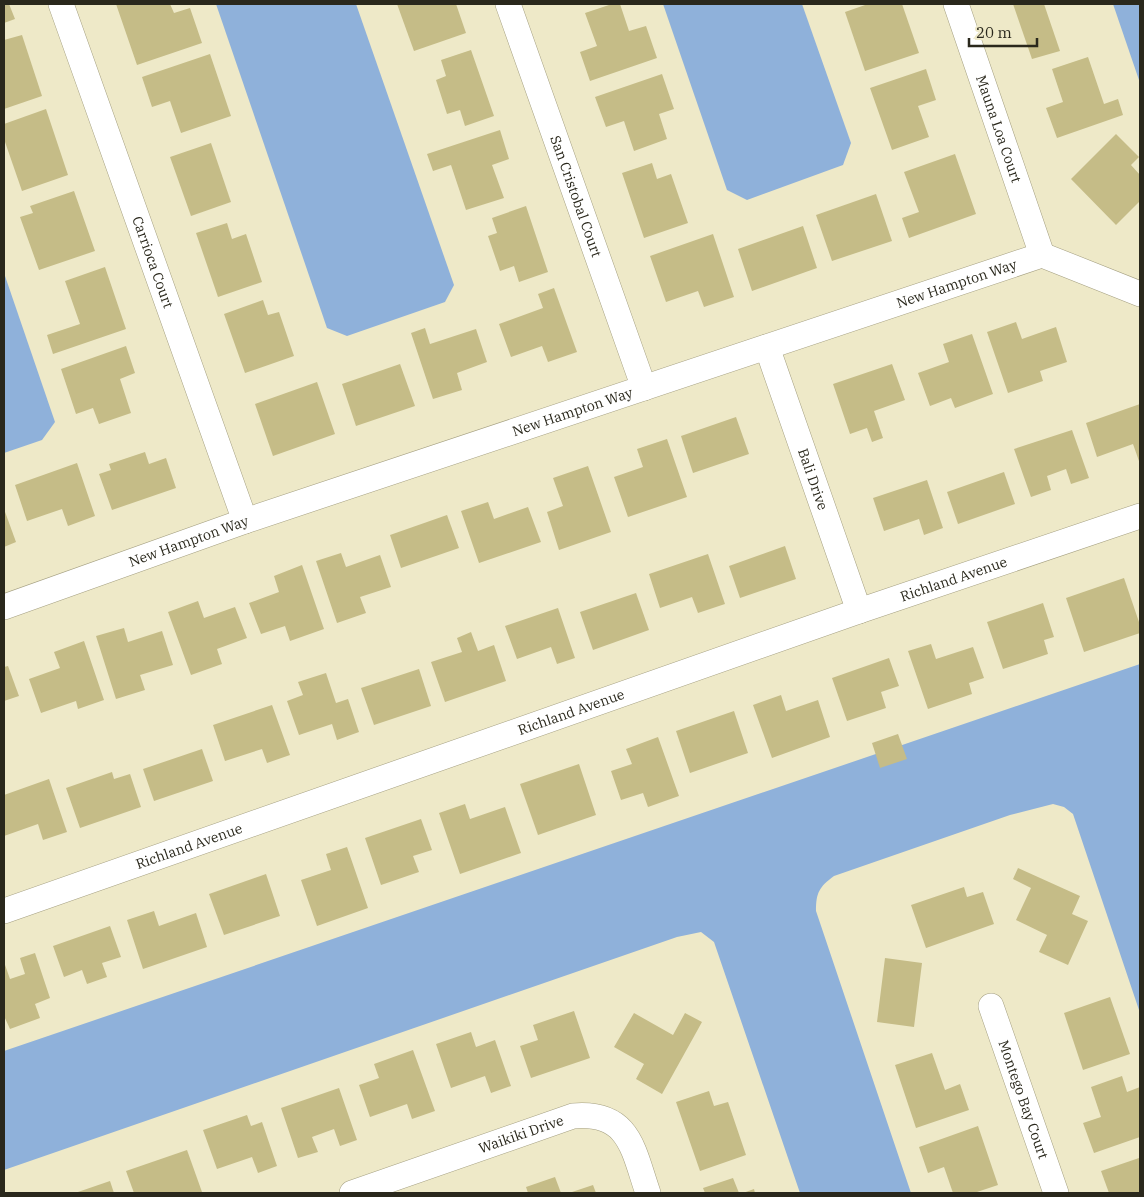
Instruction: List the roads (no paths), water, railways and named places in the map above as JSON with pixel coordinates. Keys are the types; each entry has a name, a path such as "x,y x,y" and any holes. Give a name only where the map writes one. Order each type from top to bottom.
{"street":[{"name":"Carrioca Court","path":"61,4 245,521"},
{"name":"San Cristobal Court","path":"508,4 644,388"},
{"name":"Mauna Loa Court","path":"956,4 1042,255"},
{"name":"New Hampton Way","path":"4,607 245,521 1042,255"},
{"path":"1042,255 1140,294"},
{"name":"Bali Drive","path":"767,346 859,611"},
{"name":"Richland Avenue","path":"4,911 859,611 1140,516"},
{"name":"Montego Bay Court","path":"991,1006 1056,1193"},
{"name":"Waikiki Drive","path":"352,1193 573,1116 589,1114 604,1117 619,1126 630,1140 648,1193"}],"water":[{"path":"216,4 356,4 454,285 445,302 347,336 327,328"},
{"path":"663,4 802,4 851,143 843,165 747,200 727,190"},
{"path":"1113,4 1140,4 1140,83"},
{"path":"4,273 55,422 42,440 4,453"},
{"path":"1140,664 1140,1013 1073,814 1064,807 1053,804 1010,815 834,876 819,891 816,911 911,1193 800,1193 714,942 701,932 677,937 4,1170 4,1051"}]}
